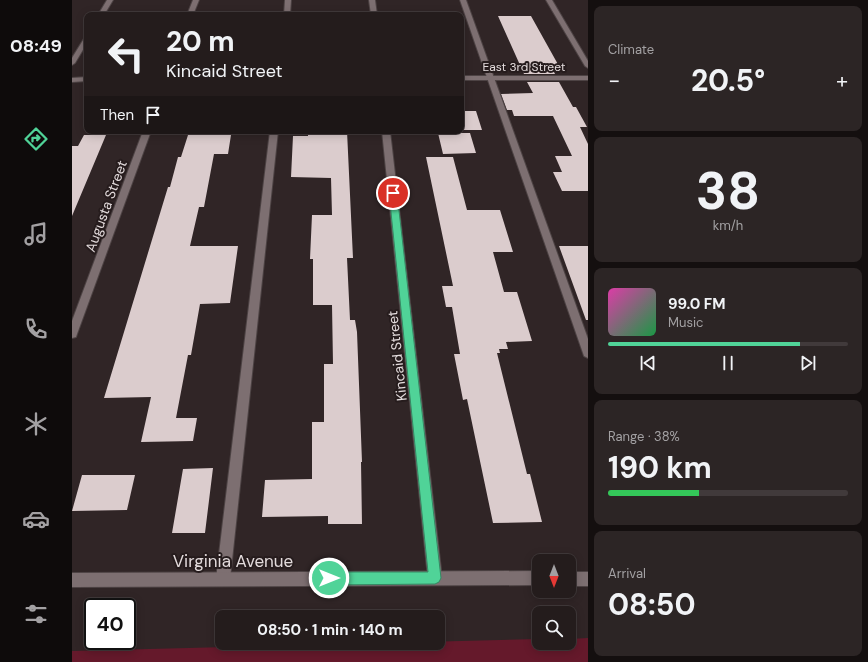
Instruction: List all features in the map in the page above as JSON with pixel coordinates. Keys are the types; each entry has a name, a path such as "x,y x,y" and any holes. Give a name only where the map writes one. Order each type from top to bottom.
{"street":[{"path":"103,12 110,0"},
{"path":"191,12 196,0"},
{"path":"287,12 288,0"},
{"path":"372,0 374,12"},
{"path":"464,0 588,353"},
{"path":"549,0 588,65"},
{"path":"72,63 84,43"},
{"name":"East 3rd Street","path":"464,78 588,78"},
{"path":"72,80 84,80"},
{"name":"Augusta Street","path":"72,334 146,134"},
{"path":"223,579 274,134"},
{"name":"Kincaid Street","path":"386,134 435,578"},
{"name":"Virginia Avenue","path":"72,580 532,578"},
{"path":"576,578 588,579"}],"shaded area":[{"path":"588,638 588,662 72,662 72,651 215,647 215,650 445,650 445,641 532,639 532,650 576,650 576,639"}],"building":[{"path":"498,16 531,16 560,68 552,68 555,74 524,74"},
{"path":"527,82 559,82 573,107 576,107 587,127 580,127 588,144 588,191 562,191 553,172 562,172 555,156 572,156 553,116 514,116 512,110 507,110 501,94 533,93"},
{"path":"464,111 476,111 482,130 464,130"},
{"path":"470,133 476,153 443,154 438,134"},
{"path":"308,134 347,134 353,258 347,258 350,320 355,320 357,332 362,462 362,524 328,524 328,516 262,517 265,480 312,479 312,422 324,422 324,364 333,364 332,305 313,305 313,259 310,259 312,215 332,215 331,178 291,177 293,136 308,136"},
{"path":"84,135 106,135 72,216 72,146 78,146"},
{"path":"188,135 231,135 228,154 214,154 204,207 199,207 190,246 238,246 230,303 200,304 191,355 188,355 176,418 197,418 193,441 141,442 151,397 104,398 168,187 170,187 178,157 181,157"},
{"path":"426,157 453,157 467,210 500,210 513,252 493,252 504,292 517,292 532,341 506,342 508,349 499,349 500,353 497,353 527,474 530,474 542,522 493,523 467,399 463,400 454,354 460,354 452,307 446,307 442,286 453,286"},
{"path":"559,246 588,246 588,320 586,320"},
{"path":"213,468 205,533 172,533 183,469"},
{"path":"82,475 135,475 127,510 72,511"}],"route":[{"path":"329,578 435,578 393,193"}]}
